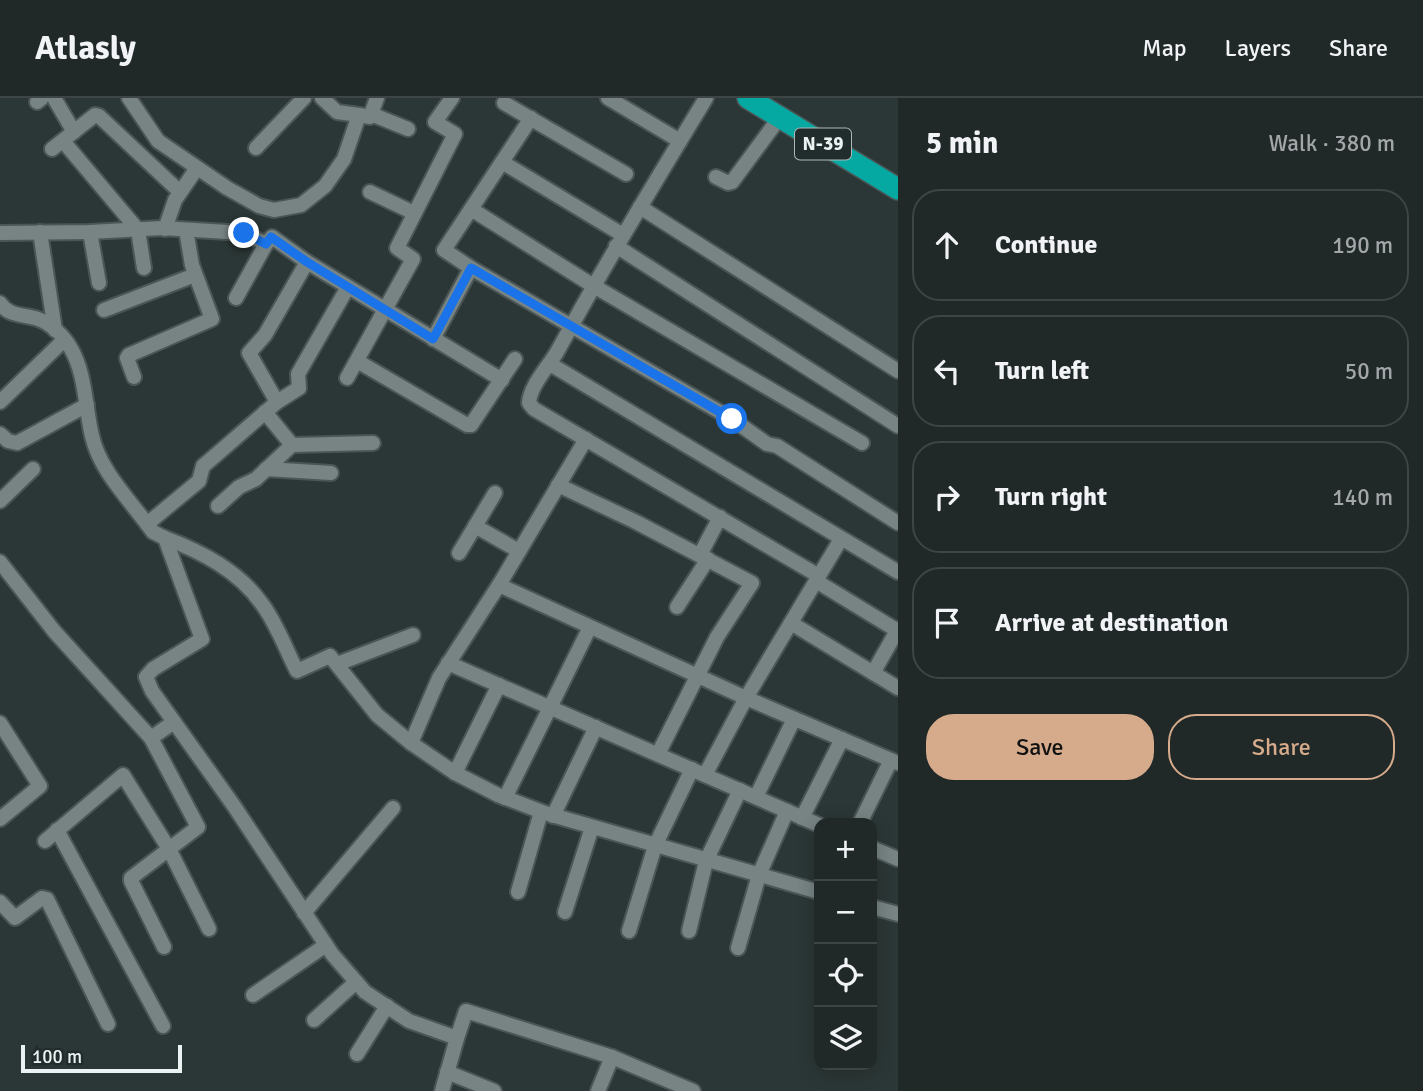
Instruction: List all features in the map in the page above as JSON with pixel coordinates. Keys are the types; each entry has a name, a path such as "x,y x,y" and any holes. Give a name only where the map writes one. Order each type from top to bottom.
{"highway":[{"name":"N-39","path":"748,98 898,189"}],"street":[{"path":"54,98 63,141 138,230 144,268"},
{"path":"128,98 158,141 259,206 274,210 301,205 314,197 336,173 365,115 377,98"},
{"path":"256,148 304,98"},
{"path":"323,98 337,112 365,115 408,129"},
{"path":"346,378 413,258 397,248 455,134 435,122 452,98"},
{"path":"608,98 680,141"},
{"path":"706,98 592,285 529,396 529,402 534,409 720,517 898,630 873,673"},
{"path":"504,103 626,174"},
{"path":"63,141 95,115 99,116 180,192"},
{"path":"716,177 732,182 780,117"},
{"path":"531,118 444,250 570,327 732,419 767,444 777,446 898,523"},
{"path":"502,162 898,426"},
{"path":"165,229 180,192 197,168"},
{"path":"370,192 414,213"},
{"path":"640,207 898,371"},
{"path":"471,209 592,285 862,443"},
{"path":"0,233 165,229 244,233 266,244"},
{"path":"134,377 127,358 129,355 212,319 195,275 186,230"},
{"path":"40,232 60,335"},
{"path":"90,232 99,283"},
{"path":"236,298 271,237 307,262 502,380"},
{"path":"277,402 249,353 265,335 307,262"},
{"path":"433,339 471,268"},
{"path":"104,310 195,275"},
{"path":"147,524 199,481 203,466 277,402 299,387 298,374 301,367 348,286"},
{"path":"0,303 8,312 41,320 70,346 87,405 92,437 101,461 153,531 202,553 238,578 263,604 297,671 330,656 377,715 411,743 455,773 505,798 547,814 814,891"},
{"path":"0,402 60,335"},
{"path":"356,361 471,425 515,359"},
{"path":"550,363 898,572"},
{"path":"0,434 8,441 17,443 87,405"},
{"path":"265,412 292,445"},
{"path":"411,743 439,678 499,585 586,439"},
{"path":"218,506 239,487 256,479 292,445 373,443"},
{"path":"0,501 33,469"},
{"path":"266,469 331,473"},
{"path":"558,485 752,583 717,637 658,754"},
{"path":"459,553 495,493"},
{"path":"677,607 704,557 720,517"},
{"path":"475,526 519,551"},
{"path":"165,538 202,639 153,669 146,677 152,691 326,945 356,982 365,992 409,1021 457,1038"},
{"path":"629,931 655,846 841,539"},
{"path":"0,562 54,631 151,738 198,827 131,878 164,947"},
{"path":"499,585 746,698 894,762 863,818"},
{"path":"791,623 898,688"},
{"path":"505,798 590,627"},
{"path":"337,664 413,635"},
{"path":"448,663 814,823"},
{"path":"455,773 499,685"},
{"path":"756,797 794,719"},
{"path":"151,738 174,722"},
{"path":"0,723 40,786 0,819"},
{"path":"518,892 547,814 596,727"},
{"path":"802,818 842,739"},
{"path":"45,841 123,775 169,849 209,929"},
{"path":"689,931 706,860 740,790"},
{"path":"304,913 393,808"},
{"path":"738,948 759,875 787,811"},
{"path":"565,912 592,827"},
{"path":"57,830 163,1026"},
{"path":"877,850 898,859"},
{"path":"0,902 15,918 42,898 47,900 108,1024"},
{"path":"877,908 898,914"},
{"path":"253,995 326,945"},
{"path":"314,1020 356,982"},
{"path":"356,1054 387,1006"},
{"path":"442,1091 466,1011 612,1057 673,1087 693,1091"},
{"path":"598,1091 612,1057"},
{"path":"447,1072 494,1091"}],"route":[{"path":"244,233 266,244 271,237 433,339 471,268 732,419"}]}
